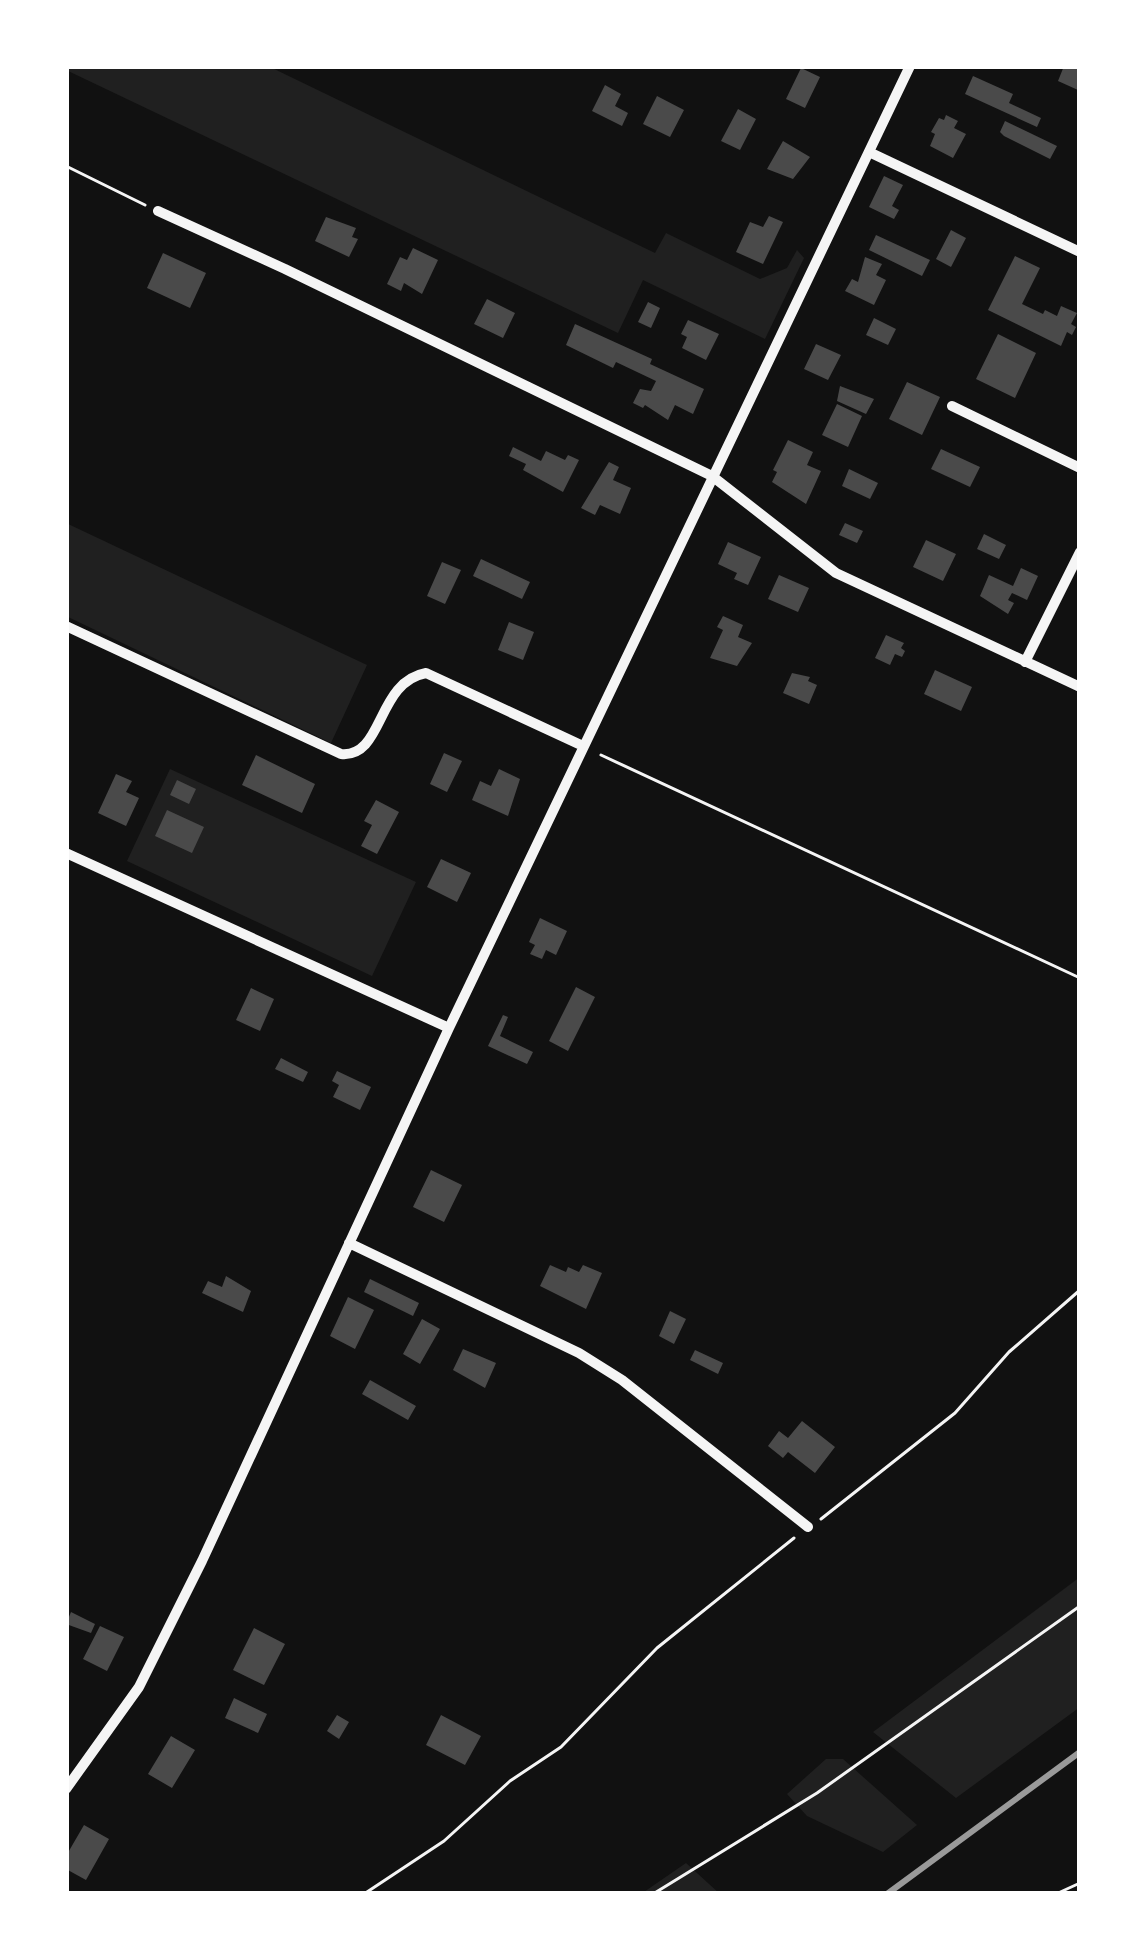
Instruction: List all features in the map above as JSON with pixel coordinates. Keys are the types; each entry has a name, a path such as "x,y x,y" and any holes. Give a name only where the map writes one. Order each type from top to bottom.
{"street":[{"path":"66,1789 139,1687 202,1561 449,1028 910,66"},
{"path":"869,152 1080,251"},
{"path":"158,211 712,476 836,573 1080,687"},
{"path":"952,406 1080,468"},
{"path":"1025,662 1080,552"},
{"path":"66,626 341,754 354,755 364,748 390,696 414,676 438,676 583,746"},
{"path":"66,853 449,1028"},
{"path":"350,1243 580,1353 622,1380 808,1528"}],"path":[{"path":"66,166 158,211"},
{"path":"583,746 1080,978"},
{"path":"364,1894 443,1840 511,1781 561,1747 656,1648 955,1413 1009,1352 1080,1290"},
{"path":"653,1894 817,1793 1080,1606"},
{"path":"1056,1894 1080,1883"}],"shaded area":[{"path":"66,66 268,66 655,253 666,233 760,279 787,268 797,250 804,258 765,339 643,280 618,333 66,70"},
{"path":"66,523 367,665 331,743 66,616"},
{"path":"170,769 416,882 372,976 127,861"},
{"path":"1080,1577 1080,1707 956,1798 873,1732"},
{"path":"826,1759 843,1759 917,1825 883,1852 807,1816 787,1794"},
{"path":"686,1863 720,1894 641,1894"}],"building":[{"path":"1064,66 1080,66 1078,90 1058,81"},
{"path":"801,68 820,77 805,108 786,99"},
{"path":"973,76 1013,94 1009,103 1041,118 1037,127 965,94"},
{"path":"605,85 621,94 615,106 628,113 622,126 592,111"},
{"path":"657,96 684,110 670,137 643,124"},
{"path":"738,109 756,119 740,150 721,141"},
{"path":"946,115 958,121 954,128 966,134 953,158 930,146 935,134 931,132"},
{"path":"1005,121 1057,146 1050,159 1004,136 1000,132"},
{"path":"783,141 810,157 793,179 767,169"},
{"path":"884,176 903,185 892,206 899,210 894,219 869,207"},
{"path":"769,216 783,222 763,264 736,252 750,222 763,227"},
{"path":"326,217 356,228 352,237 358,239 349,257 315,241"},
{"path":"951,230 966,238 951,267 936,259"},
{"path":"876,235 930,260 922,276 869,250"},
{"path":"413,248 438,260 422,294 404,283 401,291 387,284 400,257 407,260"},
{"path":"163,253 206,273 190,308 147,288"},
{"path":"1015,256 1040,268 1022,304 1043,314 1045,310 1057,316 1061,306 1077,313 1071,324 1076,327 1072,335 1067,332 1061,346 988,310"},
{"path":"865,257 882,264 876,275 886,280 874,305 845,291 852,279 858,282"},
{"path":"487,299 515,313 503,338 474,324"},
{"path":"648,302 660,308 651,328 638,322"},
{"path":"874,318 896,329 888,345 866,335"},
{"path":"688,320 719,334 706,360 682,348 687,337 681,334"},
{"path":"575,324 704,389 693,414 675,405 668,420 633,403 640,389 651,391 656,381 616,362 613,368 566,345"},
{"path":"998,334 1036,353 1015,398 976,379"},
{"path":"816,344 841,355 828,380 804,369"},
{"path":"907,382 940,397 922,435 889,419"},
{"path":"840,386 874,399 866,414 837,401"},
{"path":"837,404 862,416 848,447 822,435"},
{"path":"788,440 813,452 807,465 821,471 806,504 772,482"},
{"path":"513,447 541,461 546,451 565,460 568,455 579,460 563,492 523,470 526,464 509,456"},
{"path":"941,449 980,467 970,487 931,469"},
{"path":"609,462 619,467 613,480 631,488 620,514 600,505 595,515 581,508"},
{"path":"849,469 878,483 870,499 842,486"},
{"path":"845,523 863,531 857,543 839,535"},
{"path":"984,534 1006,545 999,559 977,549"},
{"path":"926,540 956,554 943,581 913,567"},
{"path":"728,542 761,557 748,585 718,564"},
{"path":"481,559 530,582 522,599 473,576"},
{"path":"442,562 461,570 445,604 427,596"},
{"path":"1021,568 1038,576 1027,600 1012,593 1008,600 1014,603 1008,614 980,596 989,575 1013,586"},
{"path":"779,575 809,588 798,612 768,599"},
{"path":"723,616 743,625 738,637 752,643 737,666 710,658 723,630 717,627"},
{"path":"509,622 534,632 523,660 498,650"},
{"path":"886,635 904,643 902,657 895,654 890,665 875,658"},
{"path":"935,670 972,687 961,711 924,694"},
{"path":"792,673 810,677 808,681 817,685 809,704 783,693"},
{"path":"444,753 462,761 447,792 430,784"},
{"path":"256,755 315,784 302,813 242,785"},
{"path":"499,769 520,779 508,816 472,800 480,781 491,786"},
{"path":"116,774 132,781 126,792 139,798 126,826 98,813"},
{"path":"177,780 196,789 189,804 170,795"},
{"path":"376,800 399,812 377,854 361,846 372,825 364,821"},
{"path":"167,810 204,827 192,853 155,836"},
{"path":"441,859 471,873 457,902 427,887"},
{"path":"540,918 567,931 556,955 546,950 542,959 530,954 535,945 529,942"},
{"path":"576,987 595,997 568,1051 549,1041"},
{"path":"251,988 274,999 260,1031 236,1020"},
{"path":"503,1015 508,1017 500,1036 533,1052 527,1064 488,1046"},
{"path":"281,1058 308,1072 303,1082 275,1069"},
{"path":"337,1071 371,1087 360,1110 333,1097 339,1085 332,1081"},
{"path":"431,1170 462,1185 444,1222 413,1207"},
{"path":"550,1265 579,1272 583,1265 602,1273 586,1309 540,1286"},
{"path":"226,1276 251,1291 243,1312 202,1293 208,1281 222,1287"},
{"path":"370,1279 419,1303 413,1316 364,1292"},
{"path":"348,1297 374,1310 355,1349 330,1336"},
{"path":"670,1311 686,1319 674,1344 659,1336"},
{"path":"422,1319 440,1329 420,1364 403,1354"},
{"path":"463,1349 496,1363 485,1388 453,1370"},
{"path":"695,1350 723,1363 718,1374 690,1360"},
{"path":"370,1380 416,1406 408,1420 362,1394"},
{"path":"802,1421 835,1447 815,1473 788,1452 783,1458 768,1446 779,1431 788,1438"},
{"path":"71,1612 95,1624 91,1633 66,1624"},
{"path":"100,1626 124,1637 107,1671 83,1659"},
{"path":"254,1628 285,1644 264,1685 233,1670"},
{"path":"234,1698 267,1714 258,1733 225,1718"},
{"path":"337,1715 349,1722 339,1739 327,1731"},
{"path":"441,1715 481,1736 465,1765 426,1745"},
{"path":"171,1736 195,1750 172,1788 148,1774"},
{"path":"84,1825 109,1839 86,1880 66,1869 66,1856"}],"railway":[{"path":"887,1894 1080,1752"}]}
